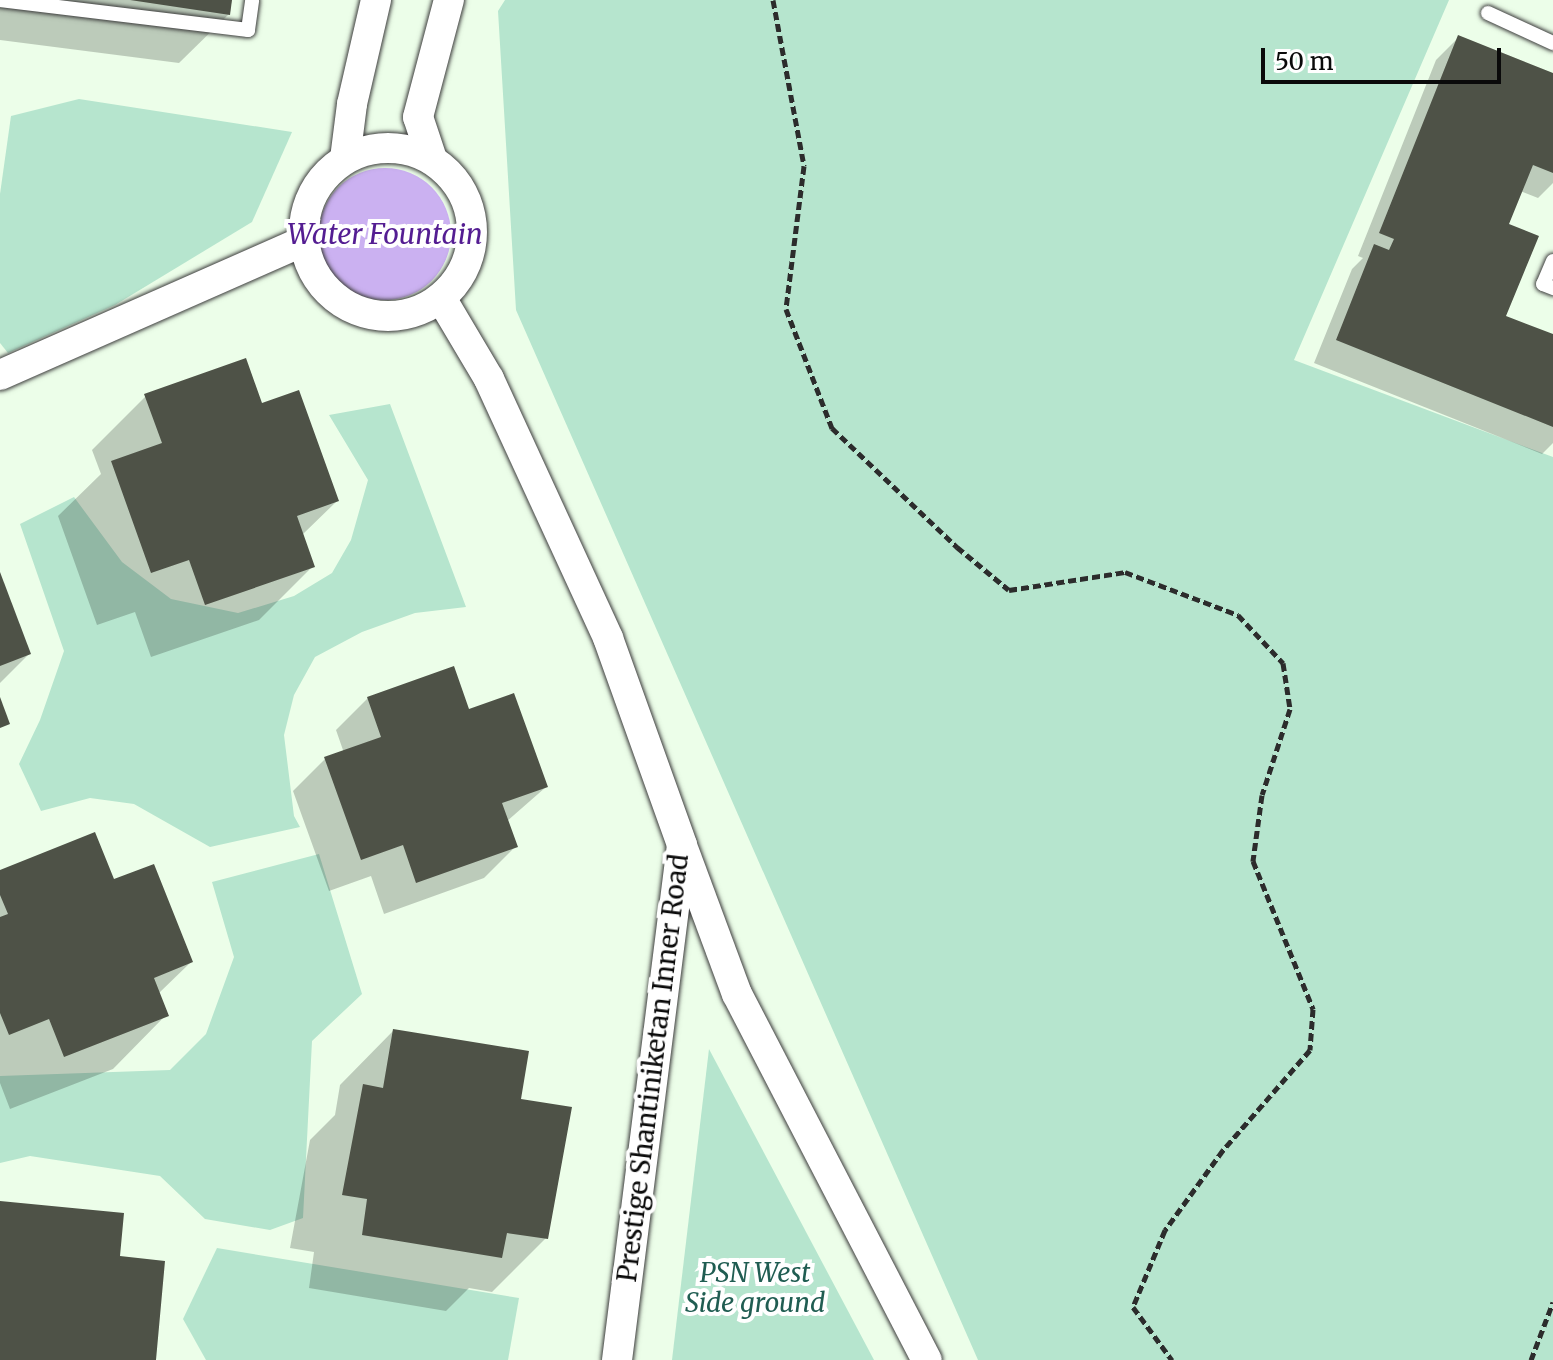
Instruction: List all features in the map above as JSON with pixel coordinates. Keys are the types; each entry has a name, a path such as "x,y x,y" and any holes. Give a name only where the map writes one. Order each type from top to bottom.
{"street":[{"path":"345,159 352,104 376,0"},
{"path":"432,159 418,117 449,0"},
{"path":"388,147 411,150 432,159 457,183 472,215 473,238 469,261 458,281 441,298 419,311 393,316 367,314 344,304 324,288 310,265 304,241 305,217 312,194 326,174 345,159 388,147"},
{"path":"0,375 304,241"},
{"name":"Prestige Shantiniketan Inner Road","path":"441,298 489,379 608,638 682,845 617,1360"},
{"path":"682,845 737,994 927,1360"}],"lane":[{"path":"0,0 248,30 252,0"},
{"path":"1488,13 1553,43"},
{"path":"1553,261 1543,284 1553,288"}],"path":[{"path":"773,0 804,166 786,309 832,428 957,547 1009,590 1125,572 1238,615 1283,663 1290,709 1262,795 1253,861 1313,1009 1310,1050 1223,1150 1165,1230 1133,1307 1172,1360"},
{"path":"1531,1360 1553,1302"}],"green space":[{"path":"505,0 1449,0 1294,360 1553,457 1553,1360 978,1360 516,310 498,11"},
{"path":"79,99 292,132 252,222 115,305 8,353 0,343 0,194 11,116"},
{"path":"390,404 466,607 415,613 362,632 315,657 294,695 284,735 294,816 300,827 210,847 134,804 90,798 41,811 19,764 40,720 64,651 20,524 74,497 122,562 171,599 238,613 294,596 332,573 351,540 368,480 329,415"},
{"path":"319,854 362,994 312,1041 303,1218 270,1230 205,1219 160,1176 30,1156 0,1163 0,1076 170,1070 206,1034 234,957 212,882"},
{"name":"PSN West Side ground","path":"709,1049 874,1360 672,1360"},
{"path":"217,1248 519,1298 508,1360 206,1360 183,1319"}],"water":[{"name":"Water Fountain","path":"385,168 410,173 432,187 446,209 451,234 446,259 432,281 410,295 385,300 360,295 338,281 324,259 319,234 324,209 338,187 360,173"}],"building":[{"path":"130,0 232,0 230,15"},
{"path":"1458,35 1553,73 1553,173 1533,165 1509,224 1539,236 1506,316 1553,334 1553,427 1336,340 1374,244 1389,250 1394,239 1379,233"},
{"path":"246,358 262,403 299,390 339,501 297,516 315,567 205,605 189,560 151,573 111,461 162,443 144,394"},
{"path":"0,572 31,654 0,666"},
{"path":"454,666 469,709 514,693 548,787 502,803 518,847 416,883 403,845 361,860 324,757 381,737 367,697"},
{"path":"0,697 10,724 0,728"},
{"path":"95,832 114,879 154,864 193,962 154,978 169,1016 64,1057 49,1019 9,1035 0,1013 0,917 8,914 0,895 0,870"},
{"path":"393,1029 529,1051 521,1099 572,1107 548,1239 507,1233 502,1258 362,1235 367,1199 342,1195 363,1084 383,1088"},
{"path":"0,1201 124,1213 120,1256 165,1261 156,1360 0,1360"}]}
